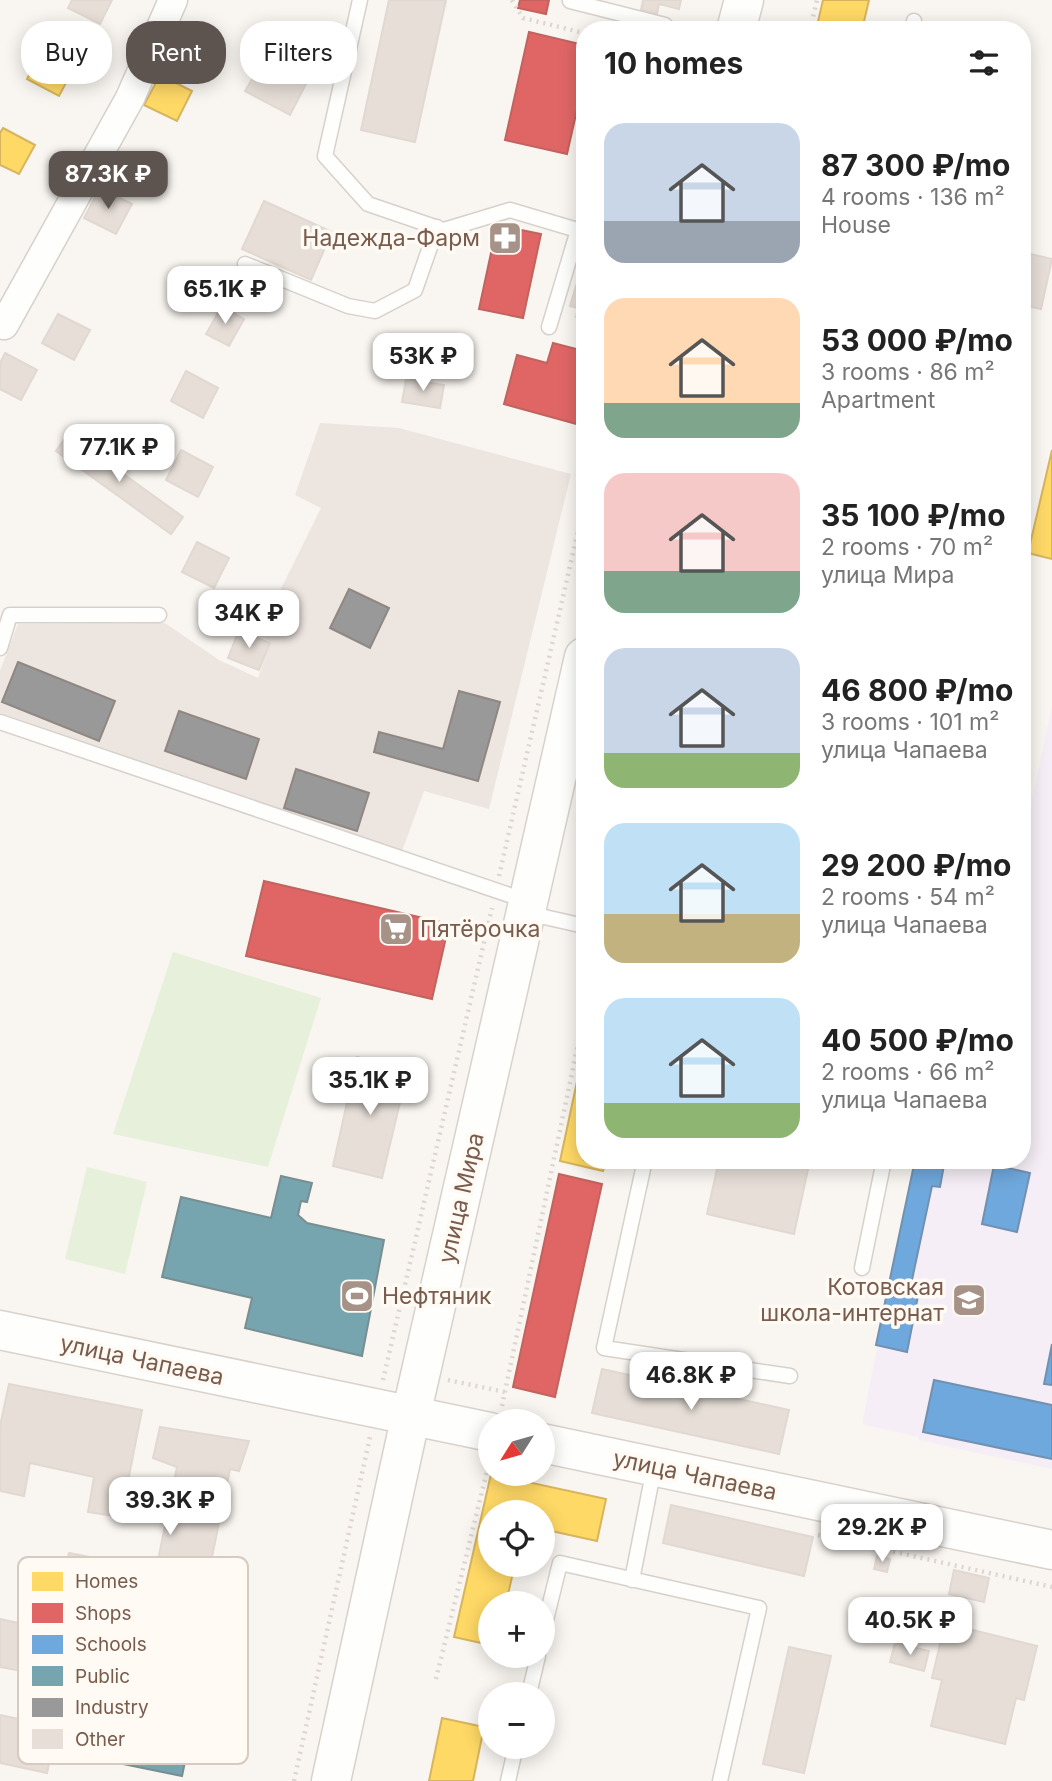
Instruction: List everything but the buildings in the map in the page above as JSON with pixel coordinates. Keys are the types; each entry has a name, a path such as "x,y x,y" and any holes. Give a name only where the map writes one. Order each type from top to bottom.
{"street":[{"path":"2,325 130,98 173,0"},
{"path":"738,21 744,0"},
{"name":"улица Мира","path":"331,1781 394,1412 517,901 576,686"},
{"name":"улица Чапаева","path":"0,1331 394,1412 478,1419"},
{"name":"улица Чапаева","path":"555,1446 1052,1550"}],"lane":[{"path":"360,0 325,156 368,204 444,230 510,210 576,230"},
{"path":"570,1 649,21"},
{"path":"245,264 348,306 374,311 415,290 438,227"},
{"path":"548,327 576,246"},
{"path":"0,648 10,615 159,615"},
{"path":"0,722 576,923"},
{"path":"643,1169 604,1348 790,1376"},
{"path":"862,1268 882,1169"},
{"path":"632,1580 654,1466"},
{"path":"553,1591 560,1563 759,1608 720,1781"},
{"path":"508,1781 513,1759"}],"path":[{"path":"512,0 523,18 576,31"},
{"path":"812,21 817,0"},
{"path":"294,1781 394,1412 517,901 576,552"},
{"path":"498,1409 576,1052"},
{"path":"436,1679 483,1486"}],"shaded area":[{"path":"320,423 399,428 571,474 489,809 424,791 401,854 0,713 0,671 18,624 165,623 219,660 258,678 271,642 258,635 321,508 295,495"},
{"name":"Котовская школа-интернат","path":"1052,706 1052,1469 918,1440 918,1437 862,1424 912,1169 1031,1169 1031,804"}],"green space":[{"path":"173,952 321,998 268,1167 113,1134"},
{"path":"87,1167 147,1182 125,1274 65,1259"}],"place":[{"name":"Надежда-Фарм","path":"505,238"},
{"name":"Пятёрочка","path":"396,929"},
{"name":"Нефтяник","path":"357,1296"},
{"name":"Котовская школа-интернат","path":"969,1300"}]}
